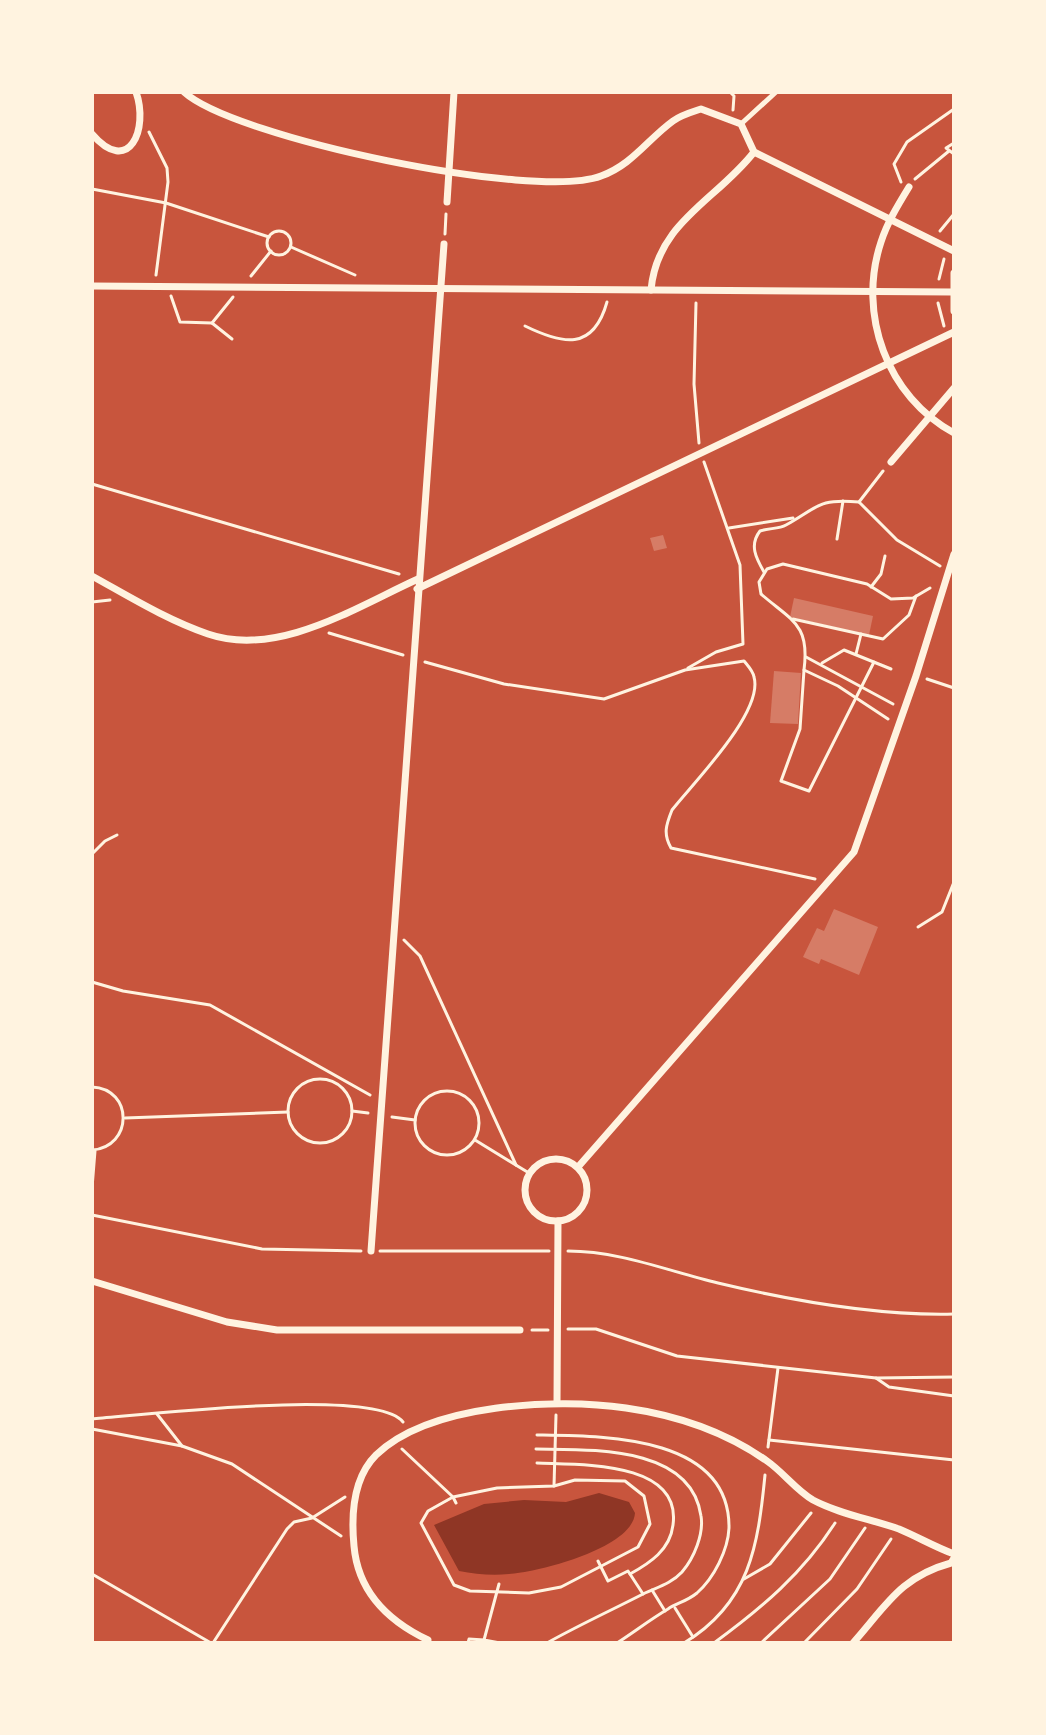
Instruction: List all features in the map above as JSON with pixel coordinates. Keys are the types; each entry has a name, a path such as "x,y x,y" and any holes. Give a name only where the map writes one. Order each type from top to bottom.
{"street":[{"path":"92,134 112,150 125,150 133,144 142,122 136,92"},
{"path":"184,92 205,107 249,123 382,160 449,173 543,184 575,183 601,177 630,161 674,119 701,109 741,124 754,152 954,251"},
{"path":"447,202 454,92"},
{"path":"651,290 653,270 666,239 680,222 738,172 754,152"},
{"path":"909,187 890,220 875,262 872,291 874,318 889,364 914,402 929,417 954,433"},
{"path":"371,1251 444,244"},
{"path":"954,274 954,310"},
{"path":"92,286 952,292"},
{"path":"417,589 954,332"},
{"path":"890,463 954,388"},
{"path":"578,1167 854,852 916,676 954,554"},
{"path":"92,576 162,615 210,635 253,641 310,628 418,579"},
{"path":"561,1159 578,1167 587,1183 586,1201 575,1215 558,1221 541,1218 529,1206 524,1190 529,1173 543,1161 561,1159"},
{"path":"557,1403 558,1221"},
{"path":"92,1281 227,1322 277,1330 520,1330"},
{"path":"427,1643 428,1640 405,1629 376,1602 363,1584 354,1545 352,1516 362,1476 376,1455 409,1433 490,1410 557,1403 626,1408 670,1417 715,1432 767,1461 818,1501 896,1528 953,1562"},
{"path":"853,1643 902,1585 926,1570 953,1562"}],"lane":[{"path":"741,124 776,92"}],"path":[{"path":"909,187 896,174 894,164 900,148 954,109"},
{"path":"154,287 166,203 167,168 155,140"},
{"path":"923,170 952,152 946,148 954,143"},
{"path":"92,189 166,203 269,237"},
{"path":"444,244 447,202"},
{"path":"933,241 954,214"},
{"path":"269,237 277,231 287,233 291,247"},
{"path":"264,261 271,251 269,237"},
{"path":"271,251 280,255 291,247"},
{"path":"291,247 358,276"},
{"path":"168,287 180,322 212,323 232,339"},
{"path":"525,326 554,340 576,341 586,335 601,316 609,290"},
{"path":"310,628 504,684 604,699 685,670 716,652 743,644 740,565 701,453 694,384 696,290"},
{"path":"212,323 235,295"},
{"path":"859,502 890,463"},
{"path":"92,484 418,579"},
{"path":"764,572 754,554 757,534 764,529 783,527 829,499 859,502 897,540 949,570"},
{"path":"837,539 843,501"},
{"path":"727,529 796,517"},
{"path":"871,587 881,574 885,556"},
{"path":"874,662 809,791 781,781 800,729 806,657 801,626 761,594 759,582 764,572 771,565 783,564 871,587 891,599 916,596 932,587"},
{"path":"791,619 883,639 909,615 916,596"},
{"path":"856,655 861,634"},
{"path":"821,664 844,650 891,669"},
{"path":"806,657 893,704"},
{"path":"685,670 744,661 754,675 755,685 745,717 672,810 665,827 671,848 826,882"},
{"path":"804,670 858,699 897,726"},
{"path":"916,676 954,688"},
{"path":"92,854 105,841 117,835"},
{"path":"918,927 942,912 954,882"},
{"path":"394,938 402,939 420,956 516,1165"},
{"path":"92,982 123,991 210,1005 382,1102"},
{"path":"336,1083 339,1077"},
{"path":"314,1080 336,1083 350,1098 352,1111 348,1127 337,1139 321,1143 305,1139 293,1128 288,1112 291,1098 300,1086 314,1080"},
{"path":"92,1087 111,1092 121,1103 125,1118 121,1133 111,1145 94,1150 92,1188"},
{"path":"449,1091 465,1096 476,1108 480,1124 475,1140 463,1152 446,1156 429,1150 418,1137 415,1120 421,1105 433,1094 449,1091"},
{"path":"125,1118 288,1112"},
{"path":"475,1140 529,1173"},
{"path":"92,1215 262,1249 557,1251 619,1257 719,1283 802,1300 920,1315 954,1314"},
{"path":"596,1329 677,1356 876,1378 954,1377"},
{"path":"688,1642 717,1620 744,1579 757,1535 778,1368"},
{"path":"876,1378 889,1387 954,1396"},
{"path":"92,1419 315,1405 372,1407 401,1419 409,1433"},
{"path":"157,1413 182,1446"},
{"path":"554,1486 556,1423"},
{"path":"92,1429 182,1446 232,1464 354,1545"},
{"path":"537,1435 654,1445 698,1464 714,1478 729,1515 729,1538 712,1575 699,1592 675,1608"},
{"path":"769,1440 954,1460"},
{"path":"395,1442 456,1503"},
{"path":"536,1449 615,1454 655,1462 680,1474 693,1487 702,1522 699,1541 681,1573 547,1643"},
{"path":"537,1463 624,1470 642,1475 660,1486 670,1499 674,1512 671,1538 661,1553 630,1574"},
{"path":"575,1480 616,1480 637,1487 644,1496 650,1524 645,1539 638,1547 561,1587 529,1593 470,1591 454,1585 421,1523 428,1511 453,1497 497,1488 554,1486 575,1480"},
{"path":"92,1574 212,1643 278,1539 294,1522 314,1518 341,1498 357,1495"},
{"path":"744,1579 770,1564 818,1501"},
{"path":"714,1643 776,1595 798,1573 844,1510"},
{"path":"761,1643 830,1579 852,1550 869,1519"},
{"path":"804,1643 857,1589 896,1528"},
{"path":"598,1561 608,1581 628,1571 643,1594"},
{"path":"484,1640 499,1584"},
{"path":"652,1590 665,1611"},
{"path":"617,1643 674,1605 693,1637"},
{"path":"468,1643 469,1639 500,1643"}],"shaded area":[{"path":"599,1493 629,1502 635,1513 630,1526 602,1547 541,1569 503,1575 459,1571 434,1525 484,1504 524,1500 566,1502"}],"building":[{"path":"663,535 667,548 654,551 650,538"},
{"path":"794,598 873,616 869,635 790,617"},
{"path":"774,671 801,673 798,724 770,723"},
{"path":"834,909 878,927 859,975 821,959 819,964 803,957 817,928 824,931"}]}
